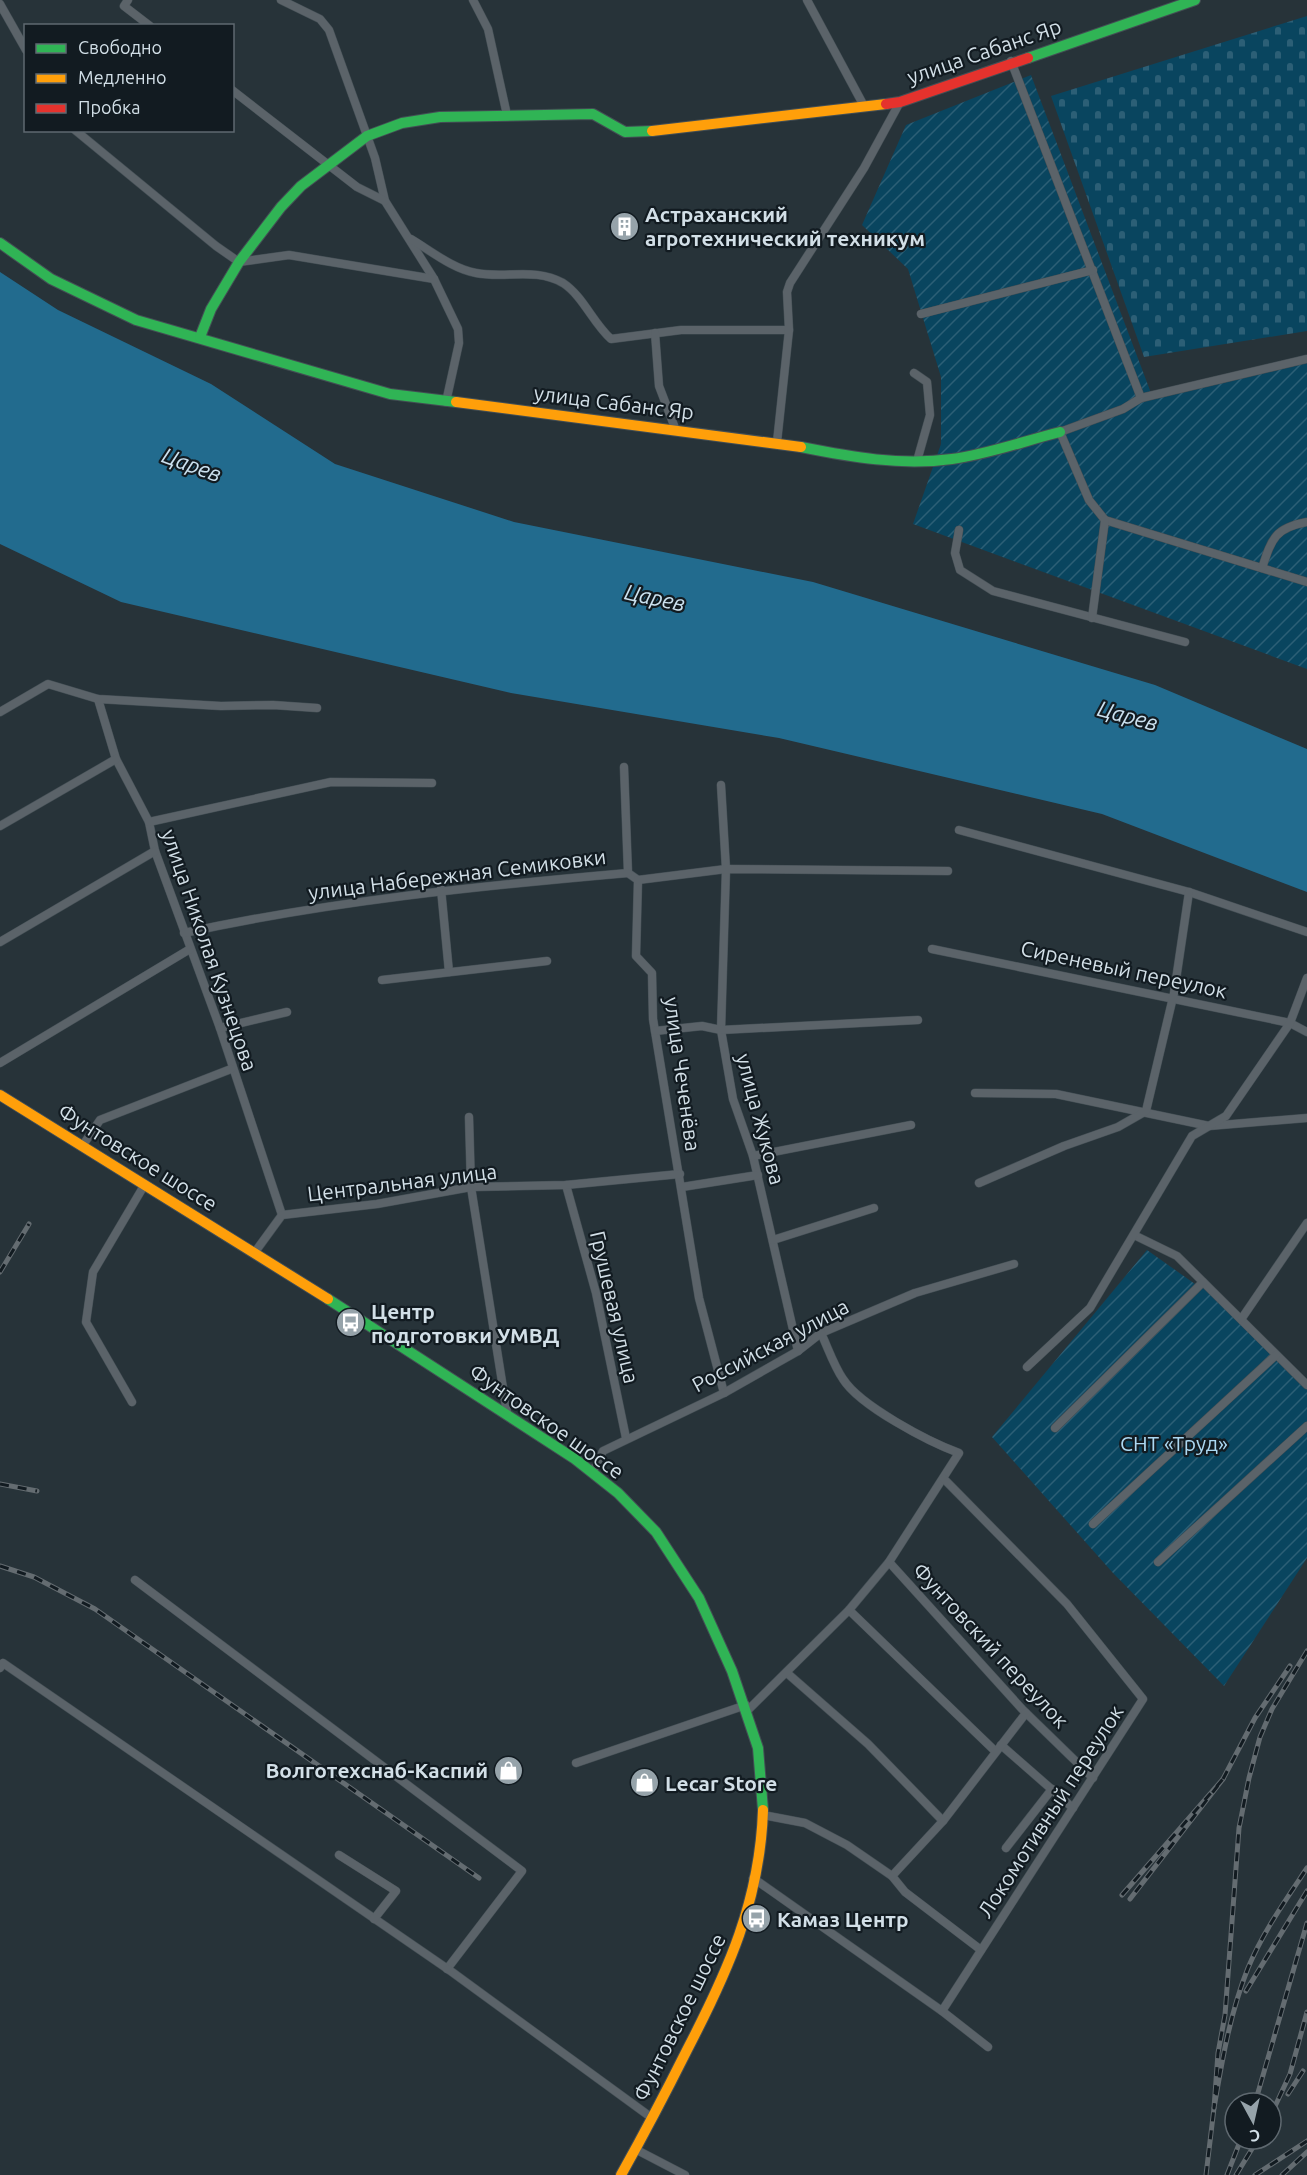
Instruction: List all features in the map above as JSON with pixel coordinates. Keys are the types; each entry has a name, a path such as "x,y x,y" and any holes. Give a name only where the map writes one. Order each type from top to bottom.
{"street":[{"path":"128,0 124,6 147,24"},
{"path":"280,0 320,19 330,30 367,136 385,201 434,279 458,329 459,343 446,402"},
{"path":"473,0 488,28 507,116"},
{"path":"807,0 864,106"},
{"name":"улица Сабанс Яр","path":"777,442 789,330 787,292 794,274 864,168 900,102 1011,61 1195,0"},
{"path":"0,4 24,46"},
{"path":"1011,61 1141,398"},
{"path":"234,92 357,187 385,201"},
{"path":"200,337 211,309 239,261 281,207 301,186 367,136 402,123 440,117 602,115 621,132 631,132 900,102"},
{"path":"77,132 216,246 239,261 289,255 434,279"},
{"path":"408,238 464,270 484,275 531,274 563,284 574,292 611,339 681,330 789,330"},
{"name":"улица Сабанс Яр","path":"0,243 51,279 136,320 200,337 321,376 390,394 777,442 840,456 916,461 952,459 1060,432"},
{"path":"921,314 1093,270"},
{"path":"655,333 658,386 675,428"},
{"path":"1307,359 1141,398 1123,410 1060,432 1089,500 1105,520 1307,582"},
{"path":"914,373 927,382 930,415 916,461"},
{"path":"1092,618 1105,520"},
{"path":"1262,568 1272,538 1290,525 1307,522"},
{"path":"959,530 955,553 960,570 993,591 1185,642"},
{"path":"0,712 48,684 98,699 221,706 273,705 317,708"},
{"name":"улица Николая Кузнецова","path":"98,699 116,759 149,822 155,851 220,1028 231,1069 282,1215"},
{"path":"0,826 116,759"},
{"path":"624,767 628,873 638,880 726,869 948,871"},
{"path":"149,822 331,782 432,783"},
{"name":"улица Жукова","path":"721,785 726,869 721,1030 733,1099 758,1175 798,1352"},
{"path":"959,830 1189,892 1307,932"},
{"path":"0,942 155,851"},
{"name":"улица Набережная Семиковки","path":"184,933 266,915 441,890 628,873"},
{"name":"улица Чеченёва","path":"638,880 636,956 652,973 655,1031 699,1298 724,1393"},
{"path":"441,890 449,972"},
{"path":"979,1183 1064,1146 1118,1127 1146,1111 1173,997 1189,892"},
{"name":"Сиреневый переулок","path":"932,948 1290,1023 1307,1032"},
{"path":"0,1063 190,949"},
{"path":"382,980 547,961"},
{"path":"1028,1367 1090,1308 1192,1136 1226,1116 1290,1023 1307,978"},
{"path":"220,1028 287,1012"},
{"path":"655,1031 702,1026 721,1030 918,1020"},
{"path":"83,1145 100,1120 231,1069"},
{"path":"975,1093 1056,1094 1209,1126 1307,1118"},
{"name":"Фунтовское шоссе","path":"0,1095 255,1252 507,1413 593,1471 638,1512 686,1573 713,1622 747,1708 758,1749 763,1815 760,1852 746,1918 724,1977 621,2175"},
{"path":"469,1117 471,1187 507,1413"},
{"path":"753,1156 911,1125"},
{"name":"Центральная улица","path":"255,1252 282,1215 377,1204 471,1187 566,1185 680,1174"},
{"path":"682,1187 758,1175"},
{"path":"132,1402 86,1322 93,1272 145,1184"},
{"name":"Грушевая улица","path":"566,1185 596,1293 626,1438"},
{"path":"773,1240 874,1208"},
{"path":"1242,1318 1307,1223"},
{"path":"1134,1235 1177,1256 1242,1318 1307,1386"},
{"name":"Российская улица","path":"593,1471 603,1451 724,1393 798,1352 821,1333 915,1293 1014,1264"},
{"path":"1055,1428 1203,1282"},
{"path":"576,1763 747,1708 787,1673 849,1610 889,1562 959,1453 931,1442 875,1408 843,1381 821,1333"},
{"path":"1093,1524 1276,1355"},
{"path":"1158,1562 1307,1426"},
{"name":"Локомотивный переулок","path":"942,2011 1143,1700 1067,1604 944,1479"},
{"name":"Фунтовский переулок","path":"889,1562 1026,1713 1093,1778"},
{"path":"135,1580 522,1871 447,1969"},
{"path":"849,1610 998,1748 1073,1808"},
{"path":"0,1668 3,1663 447,1969 652,2118"},
{"path":"787,1673 868,1744 943,1821"},
{"path":"892,1876 943,1821 1026,1713"},
{"path":"1006,1848 1052,1789"},
{"path":"763,1815 805,1823 847,1845 892,1876 905,1892 981,1950"},
{"path":"339,1855 396,1891 374,1919"},
{"path":"753,1878 942,2011 988,2047"},
{"path":"635,2149 685,2175"}],"green space":[{"path":"1307,16 1307,331 1144,357 1051,96"},
{"path":"1031,75 1151,393 1307,361 1307,669 913,524 941,444 941,377 908,269 862,225 906,125"},
{"name":"СНТ «Труд»","path":"1147,1250 1195,1284 1203,1287 1307,1388 1307,1558 1224,1686 1113,1573 992,1437"}],"water":[{"name":"Царев","path":"0,272 58,310 211,384 335,464 514,522 813,582 1155,685 1307,749 1307,892 1102,814 779,738 511,693 121,602 0,544"}],"railway":[{"path":"0,1272 29,1224"},
{"path":"0,1484 37,1491"},
{"path":"0,1566 34,1577 95,1609 479,1878"},
{"path":"1307,1651 1272,1709 1260,1737 1249,1778 1239,1828 1225,2015 1218,2053 1214,2108 1231,2020 1248,1968 1267,1929 1307,1868"},
{"path":"1223,1779 1255,1718 1290,1666"},
{"path":"1122,1895 1223,1779 1130,1899"},
{"path":"1246,1991 1307,1891"},
{"path":"1258,2091 1307,1923"},
{"path":"1282,2091 1290,2074 1307,2012"},
{"path":"1288,2094 1303,2071"},
{"path":"1206,2175 1214,2108"},
{"path":"1255,2175 1307,2141"},
{"path":"1227,2175 1236,2151"},
{"path":"1236,2175 1251,2151"},
{"path":"1282,2175 1307,2152"}],"traffic: fast":[{"path":"1028,58 1195,0"},
{"path":"200,337 211,309 239,262 281,207 301,186 367,136 402,123 440,117 593,114 625,132 652,131"},
{"path":"0,243 51,279 136,320 390,394 456,402"},
{"path":"801,447 876,459 933,461 979,454 1060,432"},
{"path":"328,1299 575,1459 618,1493 656,1532 699,1598 732,1671 758,1748 763,1810"}],"traffic: slow":[{"path":"652,131 886,104"},
{"path":"456,402 801,447"},
{"path":"0,1095 328,1299"},
{"path":"621,2175 702,2021 728,1963 756,1875 763,1810"}],"traffic: jam":[{"path":"886,104 900,102 1028,58"}],"place":[{"name":"Астраханский агротехнический техникум","path":"624,226"},
{"name":"Центр подготовки УМВД","path":"350,1323"},
{"name":"Волготехснаб-Каспий","path":"509,1770"},
{"name":"Lecar Store","path":"644,1783"},
{"name":"Камаз Центр","path":"756,1919"}]}
